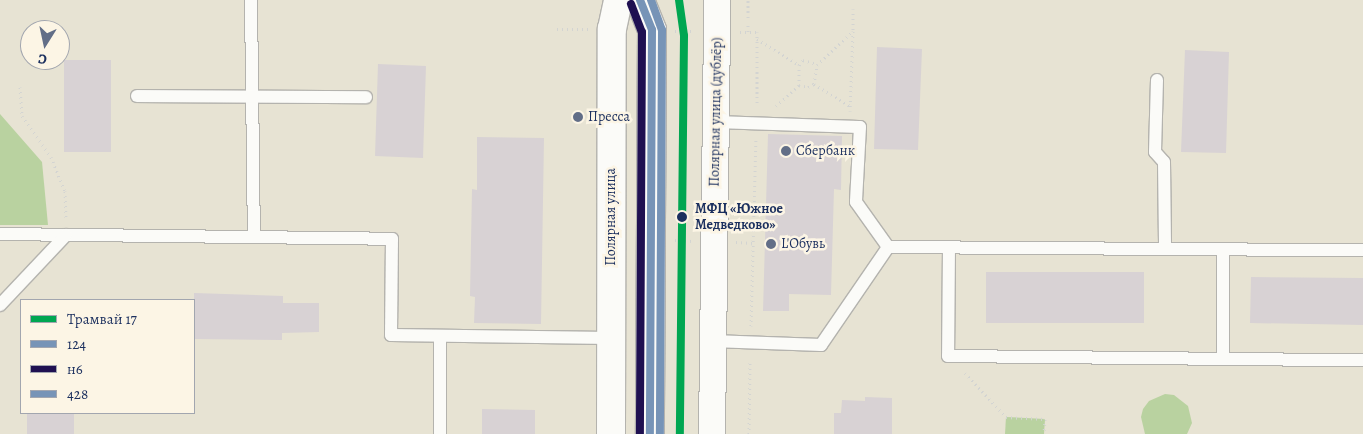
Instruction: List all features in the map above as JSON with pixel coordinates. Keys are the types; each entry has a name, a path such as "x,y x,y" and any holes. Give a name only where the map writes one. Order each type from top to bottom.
{"main road":[{"name":"Полярная улица","path":"610,434 612,29 618,0"},
{"path":"640,0 652,30 650,434"}],"street":[{"name":"Полярная улица (дублёр)","path":"712,434 717,0"}],"lane":[{"path":"251,0 254,237"},
{"path":"1157,80 1155,152 1164,162 1164,248"},
{"path":"137,96 366,97"},
{"path":"716,122 860,127 856,202 888,247"},
{"path":"0,234 392,239 391,335 610,338"},
{"path":"0,305 66,235"},
{"path":"712,341 821,345 888,247"},
{"path":"888,247 1363,250"},
{"path":"949,247 948,356 1363,360"},
{"path":"1222,358 1224,249"},
{"path":"440,336 440,434"}],"path":[{"path":"748,0 748,32"},
{"path":"850,127 853,9"},
{"path":"799,85 808,88 814,84 818,64 853,31"},
{"path":"749,434 757,32"},
{"path":"757,39 798,65"},
{"path":"799,85 798,65 803,60 818,64"},
{"path":"814,84 851,107"},
{"path":"756,123 799,85"},
{"path":"20,86 22,116 51,157 65,191 66,235"},
{"path":"674,240 692,241"},
{"path":"948,356 1006,417 1045,419 1044,434"}],"green space":[{"path":"0,114 42,162 48,225 0,225"},
{"path":"1165,394 1174,395 1188,406 1192,423 1187,434 1145,434 1141,417 1143,409 1149,401"},
{"path":"1006,417 1045,419 1044,434 1005,434"}],"building":[{"path":"877,47 922,49 918,150 874,149"},
{"path":"1185,50 1229,52 1226,153 1181,152"},
{"path":"70,60 111,60 111,152 64,152 64,70 70,70"},
{"path":"378,64 426,66 423,158 375,156"},
{"path":"768,134 842,136 841,190 834,189 831,295 789,294 789,311 763,311"},
{"path":"477,137 544,138 541,324 474,323 475,297 470,296 472,189 477,190"},
{"path":"986,272 1144,272 1144,323 986,323"},
{"path":"1251,277 1363,278 1363,325 1250,323"},
{"path":"194,293 283,296 283,303 319,303 319,332 282,333 282,340 195,339"},
{"path":"865,397 892,398 892,434 834,434 834,413 841,413 842,400 865,401"},
{"path":"482,409 535,410 535,434 482,434"},
{"path":"27,414 74,414 74,434 27,434"}],"tram line":[{"name":"17","path":"679,0 684,36 680,434"}],"transit line":[{"name":"124","path":"640,0 652,30 650,434"},
{"name":"428","path":"651,0 662,30 660,434"},
{"name":"н6","path":"631,4 642,32 640,434"}],"place":[{"name":"Пресса","path":"578,117"},
{"name":"Сбербанк","path":"786,151"},
{"name":"МФЦ «Южное Медведково»","path":"682,217"},
{"name":"L'Обувь","path":"771,244"}]}
